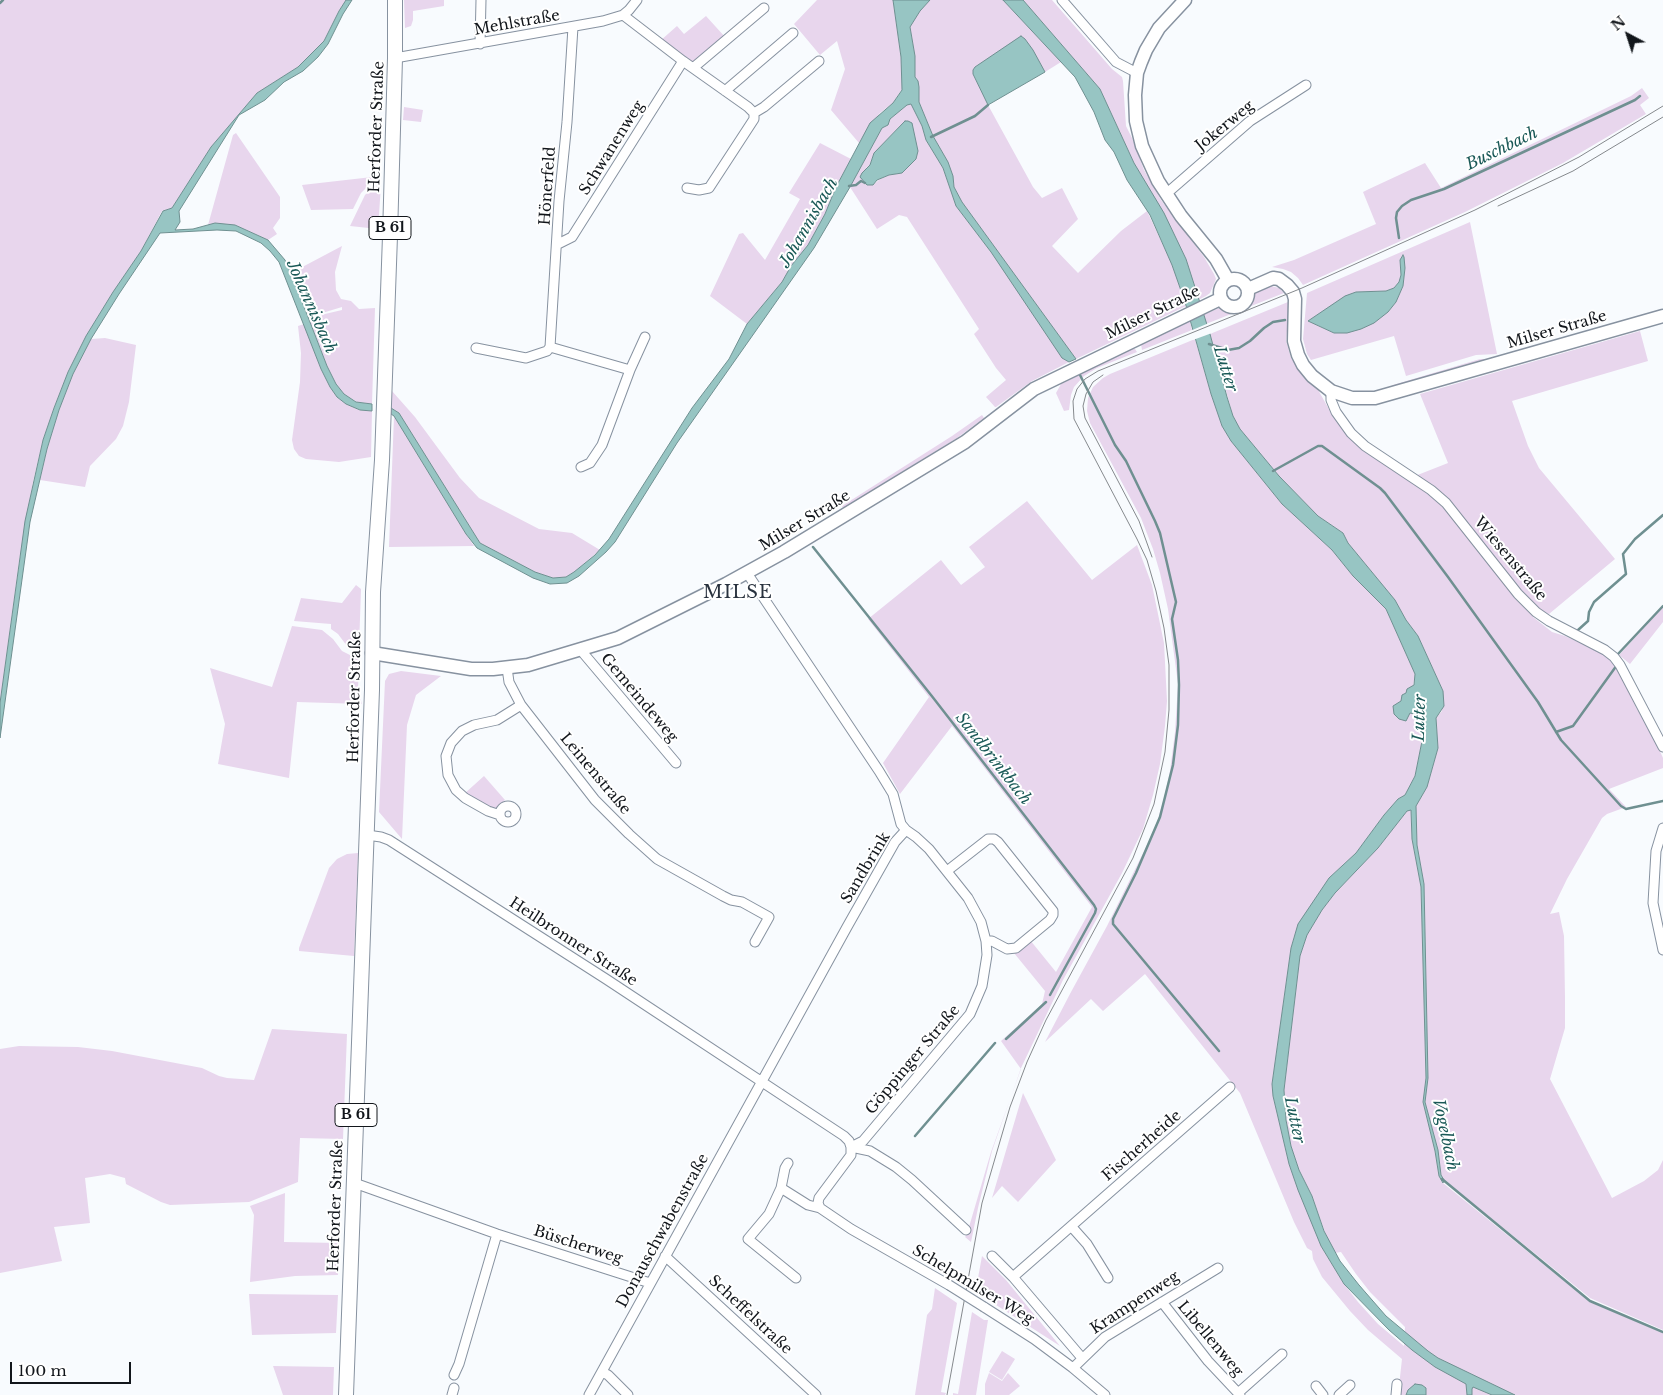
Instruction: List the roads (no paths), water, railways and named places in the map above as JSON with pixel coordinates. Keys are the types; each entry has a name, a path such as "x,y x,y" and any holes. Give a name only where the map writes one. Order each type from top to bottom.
{"main road":[{"name":"Herforder Straße","path":"346,1395 374,592 383,420 395,58 395,0"},
{"path":"1185,0 1159,28 1146,50 1137,73 1134,106 1138,134 1147,158 1166,194 1216,259 1228,280"},
{"name":"Milser Straße","path":"1248,289 1272,278 1285,282 1292,289 1295,299 1294,341 1302,365 1312,376 1331,391 1352,398 1375,398 1663,316"},
{"path":"1238,279 1248,289 1248,298 1236,307 1226,306 1216,301 1224,283 1228,280 1238,279"},
{"name":"Milser Straße","path":"372,653 471,669 507,668 528,665 582,650 628,633 747,573 868,502 965,442 1029,393 1086,363 1216,301"}],"street":[{"path":"480,44 482,0"},
{"path":"637,0 623,15 754,113 754,119 710,188 699,190 687,188"},
{"path":"1062,0 1116,62 1137,73"},
{"path":"693,68 764,8"},
{"name":"Mehlstraße","path":"395,58 573,27 623,15"},
{"name":"Hönerfeld","path":"550,348 558,244 559,201 567,122 573,27"},
{"path":"725,91 793,33"},
{"name":"Schwanenweg","path":"558,244 572,237 683,61"},
{"path":"754,113 764,107 819,61"},
{"name":"Jokerweg","path":"1166,194 1250,121 1306,86"},
{"path":"581,467 590,463 602,445 630,370 645,337"},
{"path":"476,348 526,358 550,348 630,370"},
{"name":"Wiesenstraße","path":"1331,391 1331,400 1336,412 1351,433 1365,446 1431,490 1446,503 1518,594 1536,612 1549,621 1605,650 1614,657 1663,747"},
{"name":"Sandbrink","path":"747,573 880,771 893,794 901,824 906,830 895,842 761,1081"},
{"name":"Gemeindeweg","path":"582,650 676,763"},
{"name":"Leinenstraße","path":"507,668 512,691 521,705 595,800 651,855 723,896 742,902 769,917 755,942"},
{"path":"500,815 488,811 465,798 456,790 448,775 446,756 451,744 462,731 474,725 497,720 521,705"},
{"path":"1663,828 1656,851 1653,902 1663,950"},
{"name":"Göppinger Straße","path":"852,1147 863,1140 970,1014 982,986 987,955 986,941 981,922 974,908 947,871 929,849 906,830"},
{"name":"Heilbronner Straße","path":"367,835 389,840 606,979 844,1136 849,1140 852,1147"},
{"path":"947,871 988,839 994,839 1053,911 1050,920 1016,948 1007,949 992,941 986,941"},
{"name":"Donauschwabenstraße","path":"589,1395 761,1081"},
{"name":"Fischerheide","path":"1013,1277 1230,1087"},
{"path":"820,1208 818,1198 847,1162 851,1155 852,1147 870,1151 896,1168 912,1180 966,1230"},
{"path":"788,1163 785,1168 781,1188 769,1214 748,1239 796,1278"},
{"name":"Büscherweg","path":"353,1185 382,1193 497,1234 650,1282"},
{"name":"Schelpmilser Weg","path":"781,1188 808,1205 820,1208 851,1229 949,1285 1027,1334 1073,1368 1105,1395"},
{"path":"1071,1226 1086,1244 1108,1278"},
{"path":"454,1376 460,1364 497,1234"},
{"name":"Scheffelstraße","path":"665,1256 816,1395"},
{"name":"Schelpmilser Weg","path":"992,1256 1013,1277 1082,1358"},
{"name":"Krampenweg","path":"1073,1368 1105,1337 1218,1268"},
{"name":"Libellenweg","path":"1162,1302 1208,1361 1239,1394 1282,1354"},
{"path":"602,1372 608,1375 628,1395"},
{"path":"1396,1395 1398,1384"},
{"path":"1316,1386 1323,1395"},
{"path":"1339,1395 1350,1386"}],"water":[{"path":"346,0 352,0 328,44 318,57 303,71 284,82 265,100 239,115 179,211 180,222 175,230 193,229 215,223 235,225 268,240 285,260 336,384 344,394 356,402 372,404 372,411 360,410 346,404 337,397 330,387 321,369 279,262 261,243 236,231 160,233 91,339 73,374 59,410 47,449 30,522 0,738 0,703 25,521 43,440 68,372 86,336 141,251 163,211 172,208 211,147 257,93 298,67 324,41"},
{"path":"893,0 930,0 910,27 915,56 915,77 919,87 919,102 933,136 948,162 953,176 954,187 962,202 1076,359 1069,362 1062,358 991,252 956,206 943,168 926,140 922,126 911,104 907,105 890,119 888,125 882,128 814,248 677,443 615,542 606,552 579,576 567,583 550,584 533,578 477,548 466,534 391,414 391,408 399,413 480,543 535,572 553,578 566,577 595,555 609,539 692,408 729,359 747,324 782,282 791,266 808,245 870,123 893,103 902,90 901,57"},
{"name":"Lutter","path":"1003,0 1023,0 1100,89 1134,163 1164,213 1186,259 1233,416 1240,429 1279,476 1318,516 1343,533 1348,543 1395,600 1418,636 1443,691 1444,706 1436,718 1438,748 1427,787 1416,806 1417,845 1424,884 1428,1078 1425,1102 1438,1150 1443,1183 1439,1176 1423,1102 1426,1078 1421,887 1412,839 1411,810 1407,811 1378,848 1335,893 1307,935 1300,956 1284,1090 1286,1120 1291,1146 1299,1170 1312,1196 1324,1231 1340,1261 1359,1285 1386,1316 1428,1351 1438,1358 1515,1395 1492,1395 1473,1387 1472,1395 1467,1395 1466,1384 1435,1367 1412,1350 1389,1330 1344,1284 1321,1246 1298,1190 1289,1164 1273,1096 1272,1084 1291,948 1298,924 1329,878 1356,853 1384,815 1398,799 1405,795 1415,776 1422,741 1420,719 1410,713 1406,721 1399,719 1394,714 1393,706 1401,701 1402,695 1406,693 1407,689 1414,685 1415,674 1386,609 1353,576 1332,550 1282,504 1231,441 1222,426 1211,394 1185,302 1172,265 1150,215 1127,180 1114,152 1105,140 1094,112 1075,77"},
{"path":"1021,36 1033,50 1045,72 988,105 973,74 973,70"},
{"path":"905,121 912,123 918,151 916,159 902,173 889,175 877,180 873,185 867,185 860,177 862,173 870,165 874,153"},
{"path":"1403,255 1405,268 1403,286 1396,302 1388,312 1374,323 1347,333 1334,333 1308,321 1345,296 1356,292 1386,291 1394,288 1399,282 1401,275 1400,260"},
{"path":"1415,1384 1426,1388 1426,1395 1406,1395 1408,1390"}],"waterway":[{"path":"0,3 3,0"},
{"name":"Buschbach","path":"1399,238 1397,212 1411,200 1444,189 1640,96"},
{"path":"931,137 975,116 988,105"},
{"name":"Johannisbach","path":"849,186 856,185 861,181 865,183"},
{"name":"Buschbach","path":"1209,344 1228,350 1239,348 1273,322 1285,320"},
{"path":"1078,371 1115,445 1126,461 1155,521 1160,533 1176,602 1172,619 1178,660 1179,685 1178,725 1173,765 1160,817 1136,873 1113,919 1113,924 1219,1051"},
{"path":"1273,471 1318,446 1322,446 1380,488 1448,577 1538,702 1561,740 1621,806 1626,809 1663,801"},
{"path":"1578,630 1588,621 1589,612 1594,602 1626,574 1623,554 1635,539 1663,515"},
{"name":"Sandbrinkbach","path":"813,547 1094,905 1095,913 1050,995"},
{"path":"1618,654 1663,606"},
{"path":"1556,732 1573,726 1617,665"},
{"name":"Sandbrinkbach","path":"1006,1039 1046,1002"},
{"name":"Sandbrinkbach","path":"915,1136 995,1043"},
{"name":"Vogelbach","path":"1442,1179 1590,1301 1663,1332"}],"tram line":[{"path":"947,1395 982,1203 1010,1107 1046,1020 1133,858 1154,804 1165,752 1169,710 1169,665 1156,591 1147,560 1137,539 1074,419 1073,401 1077,389 1085,379 1098,371 1302,288 1475,210 1579,157 1663,106"},
{"path":"1498,206 1573,171 1663,117"},
{"path":"1103,375 1093,382 1086,394 1083,406 1085,418 1139,521 1152,557"}],"district":[{"name":"MILSE","path":"738,593"}]}
